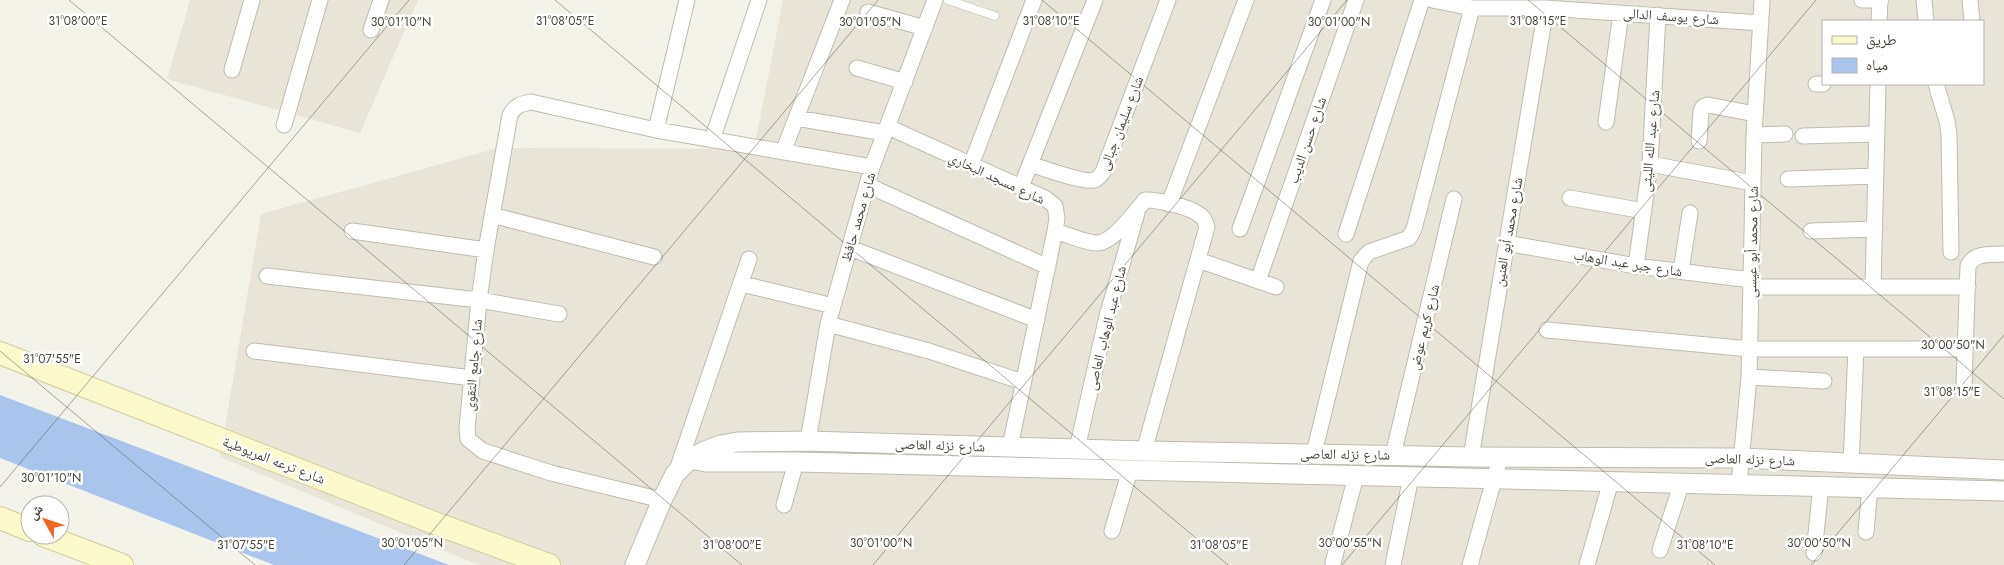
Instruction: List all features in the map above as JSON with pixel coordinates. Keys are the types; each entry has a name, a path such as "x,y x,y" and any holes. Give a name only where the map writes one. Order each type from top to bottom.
{"main road":[{"name":"شارع ترعه المريوطية","path":"0,353 437,524 549,565"},
{"path":"0,518 20,526"},
{"path":"69,545 122,565"}],"street":[{"path":"232,70 252,0"},
{"path":"284,125 320,0"},
{"path":"371,30 381,0"},
{"path":"687,0 656,130 872,168"},
{"path":"712,140 759,0"},
{"path":"783,152 842,0"},
{"name":"شارع محمد حافظ","path":"808,441 828,324 867,184 935,0"},
{"path":"971,164 1034,0"},
{"path":"1021,187 1095,0"},
{"name":"شارع سليمان جبالى","path":"1030,164 1085,180 1096,180 1103,172 1168,0"},
{"path":"1169,204 1246,0"},
{"path":"1240,229 1323,0"},
{"name":"شارع حسن الديب","path":"1258,281 1356,0"},
{"path":"1346,234 1422,0"},
{"name":"شارع يوسف الدالى","path":"1432,0 1472,8 1594,6 1621,13 1642,7 1658,15 1760,22"},
{"name":"شارع محمد أبو عيسى","path":"1739,484 1749,378 1754,135 1762,0"},
{"path":"1862,0 1880,0 1879,20"},
{"path":"1924,0 1926,20"},
{"path":"1970,0 1972,20"},
{"path":"1314,453 1361,261 1374,249 1409,238 1414,229 1472,8"},
{"name":"شارع محمد أبو العنين","path":"1471,457 1546,8"},
{"path":"868,12 925,28"},
{"path":"1606,122 1621,13"},
{"name":"شارع عبد الله الليثى","path":"1636,266 1650,164 1658,15"},
{"path":"857,68 905,82"},
{"path":"1873,287 1878,85"},
{"path":"1936,85 1949,134 1951,252"},
{"name":"شارع جامع التقوى","path":"656,130 531,102 522,103 515,107 510,115 479,300 468,439 483,451 551,473 662,500"},
{"path":"1699,141 1703,107 1708,105 1755,114"},
{"name":"شارع مسجد البخاري","path":"796,118 886,130 971,164 1045,198 1055,206 1057,218 1055,231"},
{"path":"1754,135 1784,134"},
{"path":"1803,136 1877,134"},
{"path":"1650,164 1753,182"},
{"path":"1788,179 1876,176"},
{"path":"867,184 1048,267"},
{"path":"1570,198 1644,211"},
{"name":"شارع كريم عوض","path":"1393,455 1454,199"},
{"path":"1010,447 1055,231 1097,243 1110,238 1146,200 1155,200 1195,211 1203,218 1207,227 1144,451"},
{"name":"شارع عبد الوهاب العاصى","path":"1077,449 1107,316 1138,208"},
{"path":"1681,271 1690,213"},
{"path":"492,215 654,257"},
{"path":"1811,231 1875,229"},
{"path":"352,231 486,250"},
{"name":"شارع جبر عبد الوهاب","path":"1506,243 1751,284 1873,287 1968,286"},
{"path":"850,248 1037,320"},
{"path":"1964,385 1968,266 1976,256 2004,254"},
{"path":"675,474 742,284 749,259"},
{"path":"1198,260 1276,287"},
{"path":"267,276 479,300 559,314"},
{"path":"742,284 833,306"},
{"path":"828,324 929,351 1024,382"},
{"path":"1547,330 1750,349 1966,349"},
{"path":"1851,464 1856,349"},
{"path":"254,351 472,378"},
{"path":"1749,378 1824,380"},
{"name":"شارع نزله العاصى","path":"635,565 675,474 690,459 705,451 729,444 808,441 1144,451 1500,458 1742,458 2004,470"},
{"path":"887,464 890,443"},
{"path":"1112,531 1121,470 1115,450"},
{"path":"1470,565 1500,458"},
{"name":"شارع نزله العاصى","path":"690,459 722,463 796,462 1870,486 2004,491"},
{"path":"784,505 796,462"},
{"path":"1333,564 1356,476"},
{"path":"1393,565 1411,477"},
{"path":"1587,565 1610,481"},
{"path":"1660,550 1682,482"},
{"path":"1814,554 1821,485"},
{"path":"1866,532 1870,486"}],"lane":[{"path":"948,0 995,16"}],"shaded area":[{"path":"190,0 418,0 360,133 167,79"},
{"path":"783,0 2004,0 2004,565 478,565 220,457 261,214 498,148 754,149"}],"water":[{"path":"0,395 449,565 274,565 0,458"}]}
